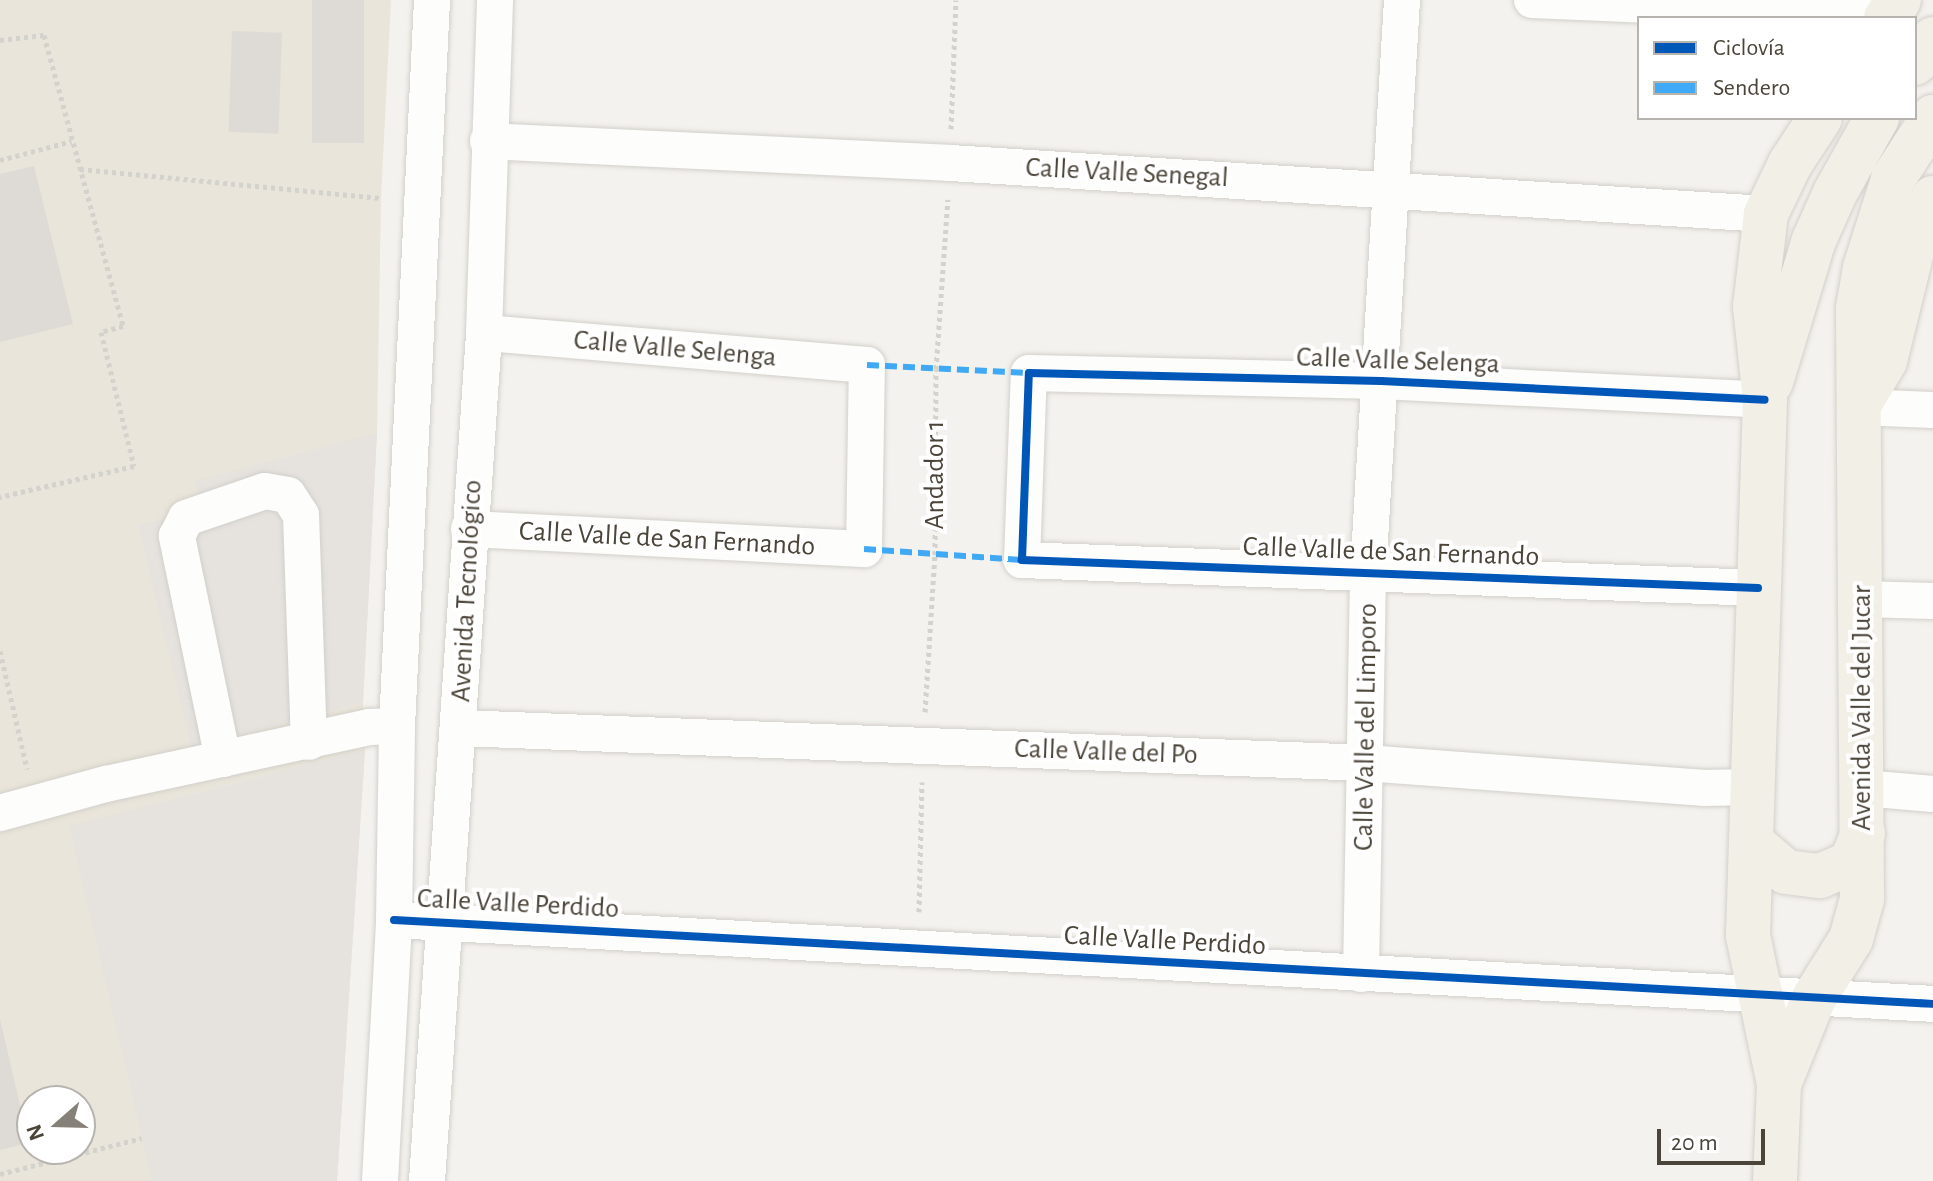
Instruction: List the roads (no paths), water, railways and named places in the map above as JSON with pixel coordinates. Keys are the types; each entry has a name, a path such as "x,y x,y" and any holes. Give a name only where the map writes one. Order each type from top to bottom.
{"main road":[{"path":"1917,60 1933,39"},
{"name":"Avenida Valle del Jucar","path":"1779,1084 1814,998 1851,939 1862,899 1858,308 1865,268 1893,179 1933,117"},
{"path":"1775,1181 1779,1084 1748,935 1765,400 1755,307 1766,214 1790,164 1819,120"},
{"path":"1765,400 1814,240 1835,193 1876,120"},
{"path":"1857,407 1885,361 1915,239 1932,200"},
{"path":"1751,842 1786,872 1820,876 1851,863 1863,833"}],"street":[{"path":"380,1181 394,920 397,726 432,0"},
{"name":"Avenida Tecnológico","path":"427,1181 442,920 460,728 469,529 484,333 495,0"},
{"name":"Calle Valle del Limporo","path":"1361,974 1368,574 1402,0"},
{"path":"1532,0 1891,11"},
{"name":"Calle Valle Senegal","path":"488,141 1391,188 1766,214"},
{"name":"Calle Valle Selenga","path":"484,333 867,365 864,549"},
{"name":"Calle Valle Selenga","path":"1022,560 1029,373 1381,381 1765,400"},
{"path":"1857,407 1933,410"},
{"path":"223,759 177,536 186,518 265,491 288,495 301,515 309,742"},
{"name":"Calle Valle de San Fernando","path":"469,529 864,549"},
{"name":"Calle Valle de San Fernando","path":"1022,560 1758,588"},
{"path":"1861,599 1933,601"},
{"path":"0,813 106,784 369,727 397,726"},
{"name":"Calle Valle del Po","path":"460,728 1365,763 1705,788 1751,787"},
{"path":"1863,788 1933,794"},
{"name":"Calle Valle Perdido","path":"394,920 442,920 1933,1004"}]}
